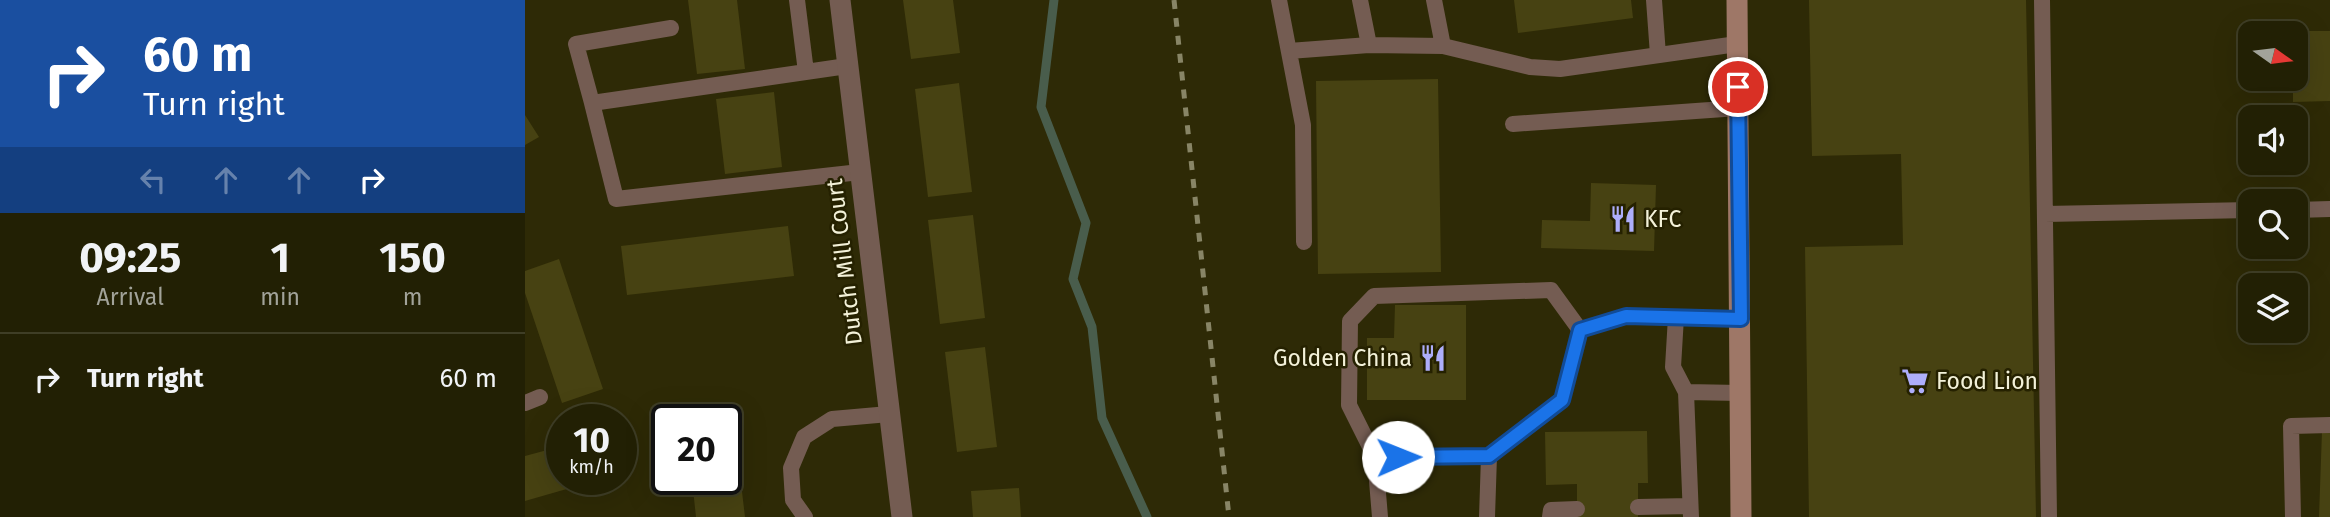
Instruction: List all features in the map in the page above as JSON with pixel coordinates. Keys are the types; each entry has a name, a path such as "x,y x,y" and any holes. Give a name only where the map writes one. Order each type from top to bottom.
{"main road":[{"path":"1737,0 1741,517"}],"street":[{"name":"Dutch Mill Court","path":"839,0 902,517"}],"lane":[{"path":"797,0 806,72"},
{"path":"1279,0 1303,125 1304,242"},
{"path":"1360,0 1369,45"},
{"path":"1434,0 1443,46"},
{"path":"1654,0 1658,55"},
{"path":"2042,0 2049,517"},
{"path":"671,28 576,44 616,199 860,172"},
{"path":"1289,51 1369,45 1443,46 1530,67 1560,69 1737,44"},
{"path":"592,103 847,66"},
{"path":"1513,124 1738,108"},
{"path":"2308,210 2330,209"},
{"path":"2045,214 2238,210"},
{"path":"1380,517 1375,457 1349,405 1350,321 1374,296 1551,290 1580,330"},
{"path":"1580,330 1626,316 1741,319"},
{"path":"1638,507 1691,511 1686,391 1673,368 1676,317"},
{"path":"1375,457 1489,456 1562,400 1580,330"},
{"path":"1686,391 1740,393"},
{"path":"805,517 793,500 791,468 804,437 832,419 889,414"},
{"path":"2293,517 2291,426 2330,425"},
{"path":"1487,517 1489,456"},
{"path":"1550,517 1551,510 1577,509"}],"building":[{"path":"688,0 737,0 745,69 697,74"},
{"path":"903,0 953,0 960,53 911,59"},
{"path":"1514,0 1631,0 1633,18 1518,33"},
{"path":"1809,0 2026,0 2036,517 1809,517 1805,247 1903,245 1901,154 1812,156"},
{"path":"2308,31 2330,31 2330,101 2293,102 2293,91 2308,91"},
{"path":"1438,79 1441,272 1318,274 1316,81"},
{"path":"959,83 972,192 928,197 915,89"},
{"path":"774,92 782,167 725,174 716,99"},
{"path":"525,115 539,137 525,145"},
{"path":"1591,183 1656,185 1654,251 1541,248 1542,220 1590,221"},
{"path":"973,215 985,318 940,324 928,220"},
{"path":"788,226 794,276 627,295 621,246"},
{"path":"559,259 603,389 562,403 525,293 525,271"},
{"path":"1395,305 1466,305 1466,400 1367,400 1367,338 1394,338"},
{"path":"985,347 997,447 957,452 945,352"},
{"path":"1647,431 1648,483 1638,483 1638,517 1577,517 1577,484 1546,485 1545,432"},
{"path":"2322,431 2330,432 2330,517 2319,517"},
{"path":"546,450 546,495 525,501 525,456"},
{"path":"1019,488 1021,517 973,517 971,491"},
{"path":"742,492 745,517 696,517 694,495 742,495"}],"waterway":[{"path":"1054,0 1041,107 1086,223 1073,279 1092,327 1102,418 1147,517"}],"railway":[{"path":"1174,0 1229,517"}],"place":[{"name":"KFC","path":"1623,219"},
{"name":"Golden China","path":"1433,358"},
{"name":"Food Lion","path":"1915,381"}],"route":[{"path":"1398,457 1489,456 1562,400 1580,330 1626,316 1741,319 1738,87"}]}
